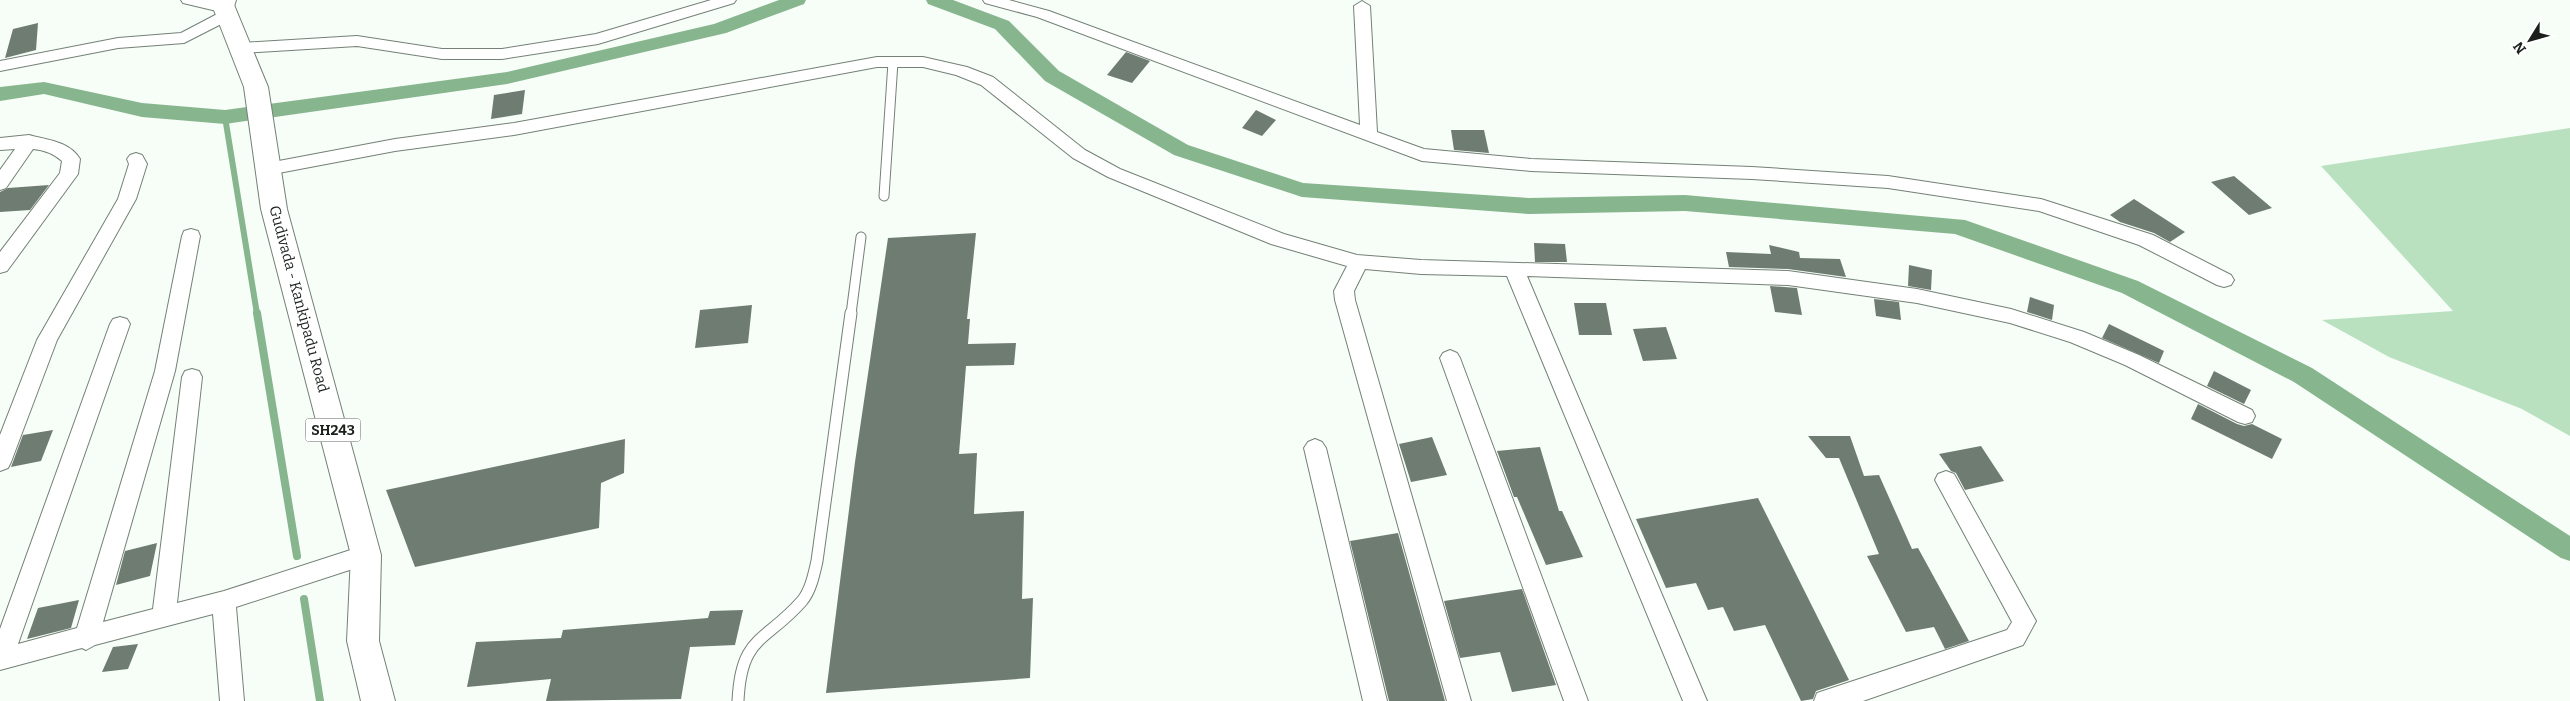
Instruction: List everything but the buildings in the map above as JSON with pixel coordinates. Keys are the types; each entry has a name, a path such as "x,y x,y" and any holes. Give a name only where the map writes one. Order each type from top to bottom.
{"main road":[{"name":"SH243","path":"226,5 256,87 266,161"},
{"name":"Gudivada - Kankipadu Road","path":"266,161 274,209 366,555 363,641 378,701"}],"street":[{"path":"189,0 226,5"},
{"path":"242,48 357,41 442,54 502,54 598,39 728,0"},
{"path":"991,0 1047,7 1369,136 1422,155 1531,165 1752,173 1888,182 2041,205 2146,240 2224,280"},
{"path":"0,66 118,43 184,38 226,5"},
{"path":"1362,6 1369,136"},
{"path":"266,161 514,129 877,62 923,62 961,71 987,81 1005,93 1079,154 1114,173 1278,239 1359,262 1421,268 1514,269 1788,278 1917,296 2011,316 2077,337 2132,360 2245,416"},
{"path":"0,184 28,141"},
{"path":"0,144 28,141 55,147 71,159 72,166 69,174 0,266"},
{"path":"0,462 47,340 127,199 138,164 136,159"},
{"path":"86,639 164,371 191,236"},
{"path":"1359,262 1344,291 1345,300 1459,701"},
{"path":"1514,269 1695,701"},
{"path":"1,659 120,324"},
{"path":"1450,358 1576,701"},
{"path":"164,617 192,376"},
{"path":"1315,448 1376,701"},
{"path":"1826,701 1883,684 2015,638 2022,630 2024,621 1946,480"},
{"path":"1,659 86,639 224,601 366,555"},
{"path":"224,601 232,701"}],"lane":[{"path":"884,196 893,62"},
{"path":"738,701 740,665 746,654 753,645 803,600 815,569 861,237"}],"green space":[{"path":"2570,128 2570,436 2522,409 2389,357 2322,320 2453,311 2321,166"}],"waterway":[{"path":"0,94 44,88 142,110 225,117 507,78 719,29 797,0"},
{"path":"935,0 1002,25 1052,76 1181,150 1302,190 1529,206 1685,203 1957,226 2130,287 2303,375 2570,550"},
{"path":"225,117 257,314"},
{"path":"257,313 297,556"},
{"path":"304,599 320,701"}]}
